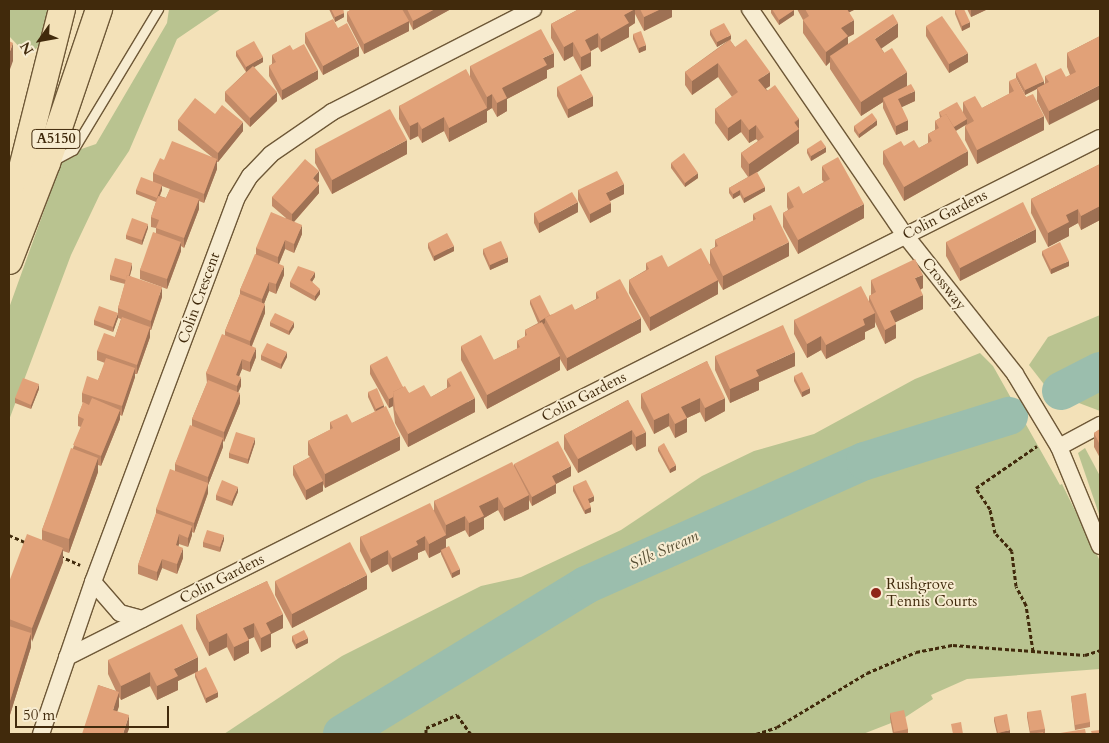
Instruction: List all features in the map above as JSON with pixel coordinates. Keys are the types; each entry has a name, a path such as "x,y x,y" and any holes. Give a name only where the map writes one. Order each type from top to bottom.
{"main road":[{"name":"A5150","path":"9,261 36,160 44,83 62,9"},
{"name":"A5150","path":"9,220 99,12"}],"street":[{"name":"Colin Crescent","path":"41,734 95,577 236,199 250,176 271,154 332,112 533,9"},
{"name":"Crossway","path":"750,9 905,235 1015,374 1056,441 1100,546"},
{"name":"Colin Gardens","path":"67,657 1100,138"},
{"path":"1056,441 1100,425"},
{"path":"95,577 120,613 142,620"}],"lane":[{"path":"36,160 73,150 158,9"}],"path":[{"path":"1033,651 1026,605 1016,586 1012,551 995,533 990,509 976,488 1056,441"},
{"path":"9,535 35,546"},
{"path":"53,554 95,577"},
{"path":"756,734 777,726 867,673 916,652 954,645 1085,655 1100,650"},
{"path":"426,734 426,728 456,715 471,734"}],"green space":[{"path":"9,9 54,9 37,48 26,54 9,36"},
{"path":"169,9 221,9 177,39 129,151 100,194 71,255 9,420 9,308 64,155 96,144 167,23"},
{"path":"1100,315 1100,411 1050,392 1029,365 1048,337"},
{"path":"980,353 993,366 1060,485 1062,484 1100,561 1100,669 967,679 931,695 933,699 904,718 863,734 224,734 342,656 481,586 521,577 621,530 702,476 754,451 814,434 915,379"},
{"path":"1085,448 1100,476 1100,517 1078,453"}],"building":[{"path":"331,9 343,9 344,13 335,17"},
{"path":"352,9 402,9 409,21 364,44 347,12"},
{"path":"407,9 435,9 413,21"},
{"path":"579,9 635,9 624,15 629,23 601,39 598,33 585,40 591,52 581,57 573,42 564,47 551,24"},
{"path":"640,9 661,9 644,17"},
{"path":"772,9 794,9 794,10 779,20"},
{"path":"805,9 847,9 854,20 841,28 848,36 826,52 803,20 809,16"},
{"path":"964,9 970,22 962,26 955,10"},
{"path":"893,14 898,23 875,39 884,53 892,48 907,72 861,102 830,56"},
{"path":"942,16 968,53 949,64 926,26"},
{"path":"333,19 338,28 347,23 359,46 323,66 305,33"},
{"path":"724,23 731,35 717,42 710,30"},
{"path":"541,29 554,53 543,58 547,65 502,88 507,98 497,103 492,94 487,97 470,66"},
{"path":"641,31 646,45 639,48 633,34"},
{"path":"1100,36 1100,85 1049,111 1037,88 1049,82 1045,76 1061,68 1066,77 1076,72 1067,53"},
{"path":"746,39 770,72 758,80 767,91 775,85 799,119 794,122 799,129 749,164 741,153 764,137 756,125 749,130 741,119 728,128 715,109 738,92 718,63 692,81 685,72 730,40 735,47"},
{"path":"9,41 13,43 9,54"},
{"path":"254,41 263,57 246,67 236,51"},
{"path":"304,44 318,70 282,90 269,66 276,62 272,55 290,45 293,50"},
{"path":"1036,63 1044,81 1025,90 1016,73"},
{"path":"253,66 277,92 250,118 225,92"},
{"path":"466,69 487,108 449,128 444,117 422,129 418,122 410,126 399,106"},
{"path":"581,74 593,96 568,109 557,87"},
{"path":"1016,78 1026,97 1033,94 1044,116 977,150 965,126 974,121 963,102 975,96 982,108 1014,91 1009,81"},
{"path":"911,84 915,91 898,99 908,120 896,126 883,98"},
{"path":"195,98 215,114 222,105 243,122 218,153 178,120"},
{"path":"957,102 967,119 954,127 946,114 942,117 939,112"},
{"path":"390,109 407,140 332,180 315,149"},
{"path":"872,113 877,120 859,134 854,126"},
{"path":"946,114 968,151 904,187 883,151 901,141 904,146 914,140 919,148 932,141 928,134 939,128 935,121"},
{"path":"821,140 826,147 811,156 807,149"},
{"path":"172,141 217,159 204,194 153,173 160,158 164,160"},
{"path":"684,153 698,173 685,183 671,163"},
{"path":"838,157 864,204 798,240 783,213 794,207 787,193 799,186 803,194 830,179 822,166"},
{"path":"305,159 319,171 313,178 319,184 292,214 272,197"},
{"path":"1100,164 1100,206 1081,216 1078,209 1066,215 1069,222 1048,233 1031,199"},
{"path":"617,171 624,184 606,193 611,203 590,214 578,190"},
{"path":"757,172 765,187 744,198 740,190 733,194 729,188"},
{"path":"141,177 162,185 157,198 136,190"},
{"path":"170,189 199,199 184,238 156,228 159,220 151,217 158,196 166,198"},
{"path":"572,192 578,202 539,223 534,213"},
{"path":"1023,202 1036,229 960,268 946,242"},
{"path":"771,205 789,242 723,276 710,250 718,246 715,240 756,219 753,214"},
{"path":"271,212 302,225 294,244 285,240 278,257 256,248"},
{"path":"132,218 148,224 142,240 126,235"},
{"path":"153,232 181,242 167,279 140,270"},
{"path":"447,233 454,246 434,256 428,243"},
{"path":"501,241 508,257 490,265 483,249"},
{"path":"1060,242 1069,261 1051,269 1042,251"},
{"path":"701,248 718,280 650,317 629,280 649,269 646,263 662,255 668,267"},
{"path":"255,254 284,266 276,284 269,282 262,299 240,290"},
{"path":"115,258 132,263 126,280 110,275"},
{"path":"915,259 923,275 915,278 923,295 890,311 896,324 885,330 869,296 876,292 871,280"},
{"path":"298,266 315,272 310,280 320,289 315,296 290,282"},
{"path":"127,275 162,287 151,321 118,308"},
{"path":"620,279 641,318 567,358 545,318 572,304 575,310 599,298 596,292"},
{"path":"861,286 875,313 863,319 865,325 826,345 821,336 807,344 794,320"},
{"path":"240,294 265,304 250,341 225,331"},
{"path":"540,295 550,315 540,321 530,300"},
{"path":"99,306 118,313 113,327 94,320"},
{"path":"275,313 294,322 289,331 270,322"},
{"path":"122,317 150,327 137,365 97,351 104,333 115,337"},
{"path":"542,322 560,356 487,395 461,346 481,335 494,360 520,347 517,341 527,335 525,330"},
{"path":"783,325 795,352 756,370 759,376 730,389 715,356"},
{"path":"222,334 256,348 250,362 242,359 236,375 241,377 237,386 206,373"},
{"path":"267,343 287,352 281,364 261,355"},
{"path":"387,356 403,387 393,392 393,397 389,399 370,365"},
{"path":"106,358 135,368 122,406 82,393 87,376 98,380"},
{"path":"707,361 725,398 705,408 700,398 681,407 687,418 675,424 669,413 654,420 641,394"},
{"path":"461,371 475,398 408,434 395,410 393,392 405,386 409,393 424,385 431,397 451,386 447,379"},
{"path":"802,372 810,388 802,392 794,376"},
{"path":"23,378 39,384 31,405 15,398"},
{"path":"208,380 240,393 224,432 192,419"},
{"path":"377,388 384,405 376,409 368,392"},
{"path":"92,398 120,410 101,456 73,445 84,419 78,416 83,402 89,405"},
{"path":"628,400 646,432 636,437 632,430 578,459 564,435"},
{"path":"386,406 400,436 325,474 308,441 333,428 330,422 347,414 352,423"},
{"path":"190,425 223,438 208,477 175,464"},
{"path":"1100,429 1100,445 1094,433"},
{"path":"236,432 255,438 248,459 229,453"},
{"path":"558,441 571,466 552,476 556,484 532,497 514,464"},
{"path":"664,443 676,465 670,469 658,447"},
{"path":"71,448 98,458 69,539 42,530"},
{"path":"310,457 323,481 306,490 293,466"},
{"path":"512,462 529,495 504,508 498,497 479,506 484,516 469,523 465,516 446,525 434,501"},
{"path":"170,469 208,483 194,523 156,509"},
{"path":"222,480 238,487 232,501 216,495"},
{"path":"586,480 594,496 588,499 591,507 585,510 573,486"},
{"path":"430,503 446,535 429,544 425,536 416,541 418,545 392,558 388,550 371,559 360,537"},
{"path":"156,513 192,526 188,538 179,534 176,545 183,548 177,564 162,559 157,572 138,565"},
{"path":"207,530 224,535 220,547 203,542"},
{"path":"27,534 63,548 32,628 9,619 9,582"},
{"path":"350,542 367,575 292,614 275,581"},
{"path":"449,546 460,569 452,573 441,550"},
{"path":"267,581 283,614 266,623 271,633 261,638 254,623 243,628 249,640 234,647 227,633 209,642 196,615"},
{"path":"182,624 198,657 174,669 178,676 157,686 150,672 121,686 108,660"},
{"path":"9,626 31,633 9,704"},
{"path":"304,630 308,638 296,644 292,636"},
{"path":"206,667 218,692 206,698 195,673"},
{"path":"98,685 119,692 113,710 129,715 123,734 82,734"},
{"path":"1086,693 1090,722 1075,725 1071,696"},
{"path":"904,710 908,729 894,732 890,713"},
{"path":"1041,710 1045,729 1030,731 1027,712"},
{"path":"1007,714 1010,730 998,733 994,717"},
{"path":"961,722 963,734 953,734 951,724"},
{"path":"1085,729 1086,734 1054,734"},
{"path":"1100,730 1100,734 1092,734 1091,731"}],"waterway":[{"name":"Silk Stream","path":"1061,391 1100,371"},
{"name":"Silk Stream","path":"342,734 586,585 865,461 1009,416"}],"place":[{"name":"Rushgrove Tennis Courts","path":"876,593"}]}
